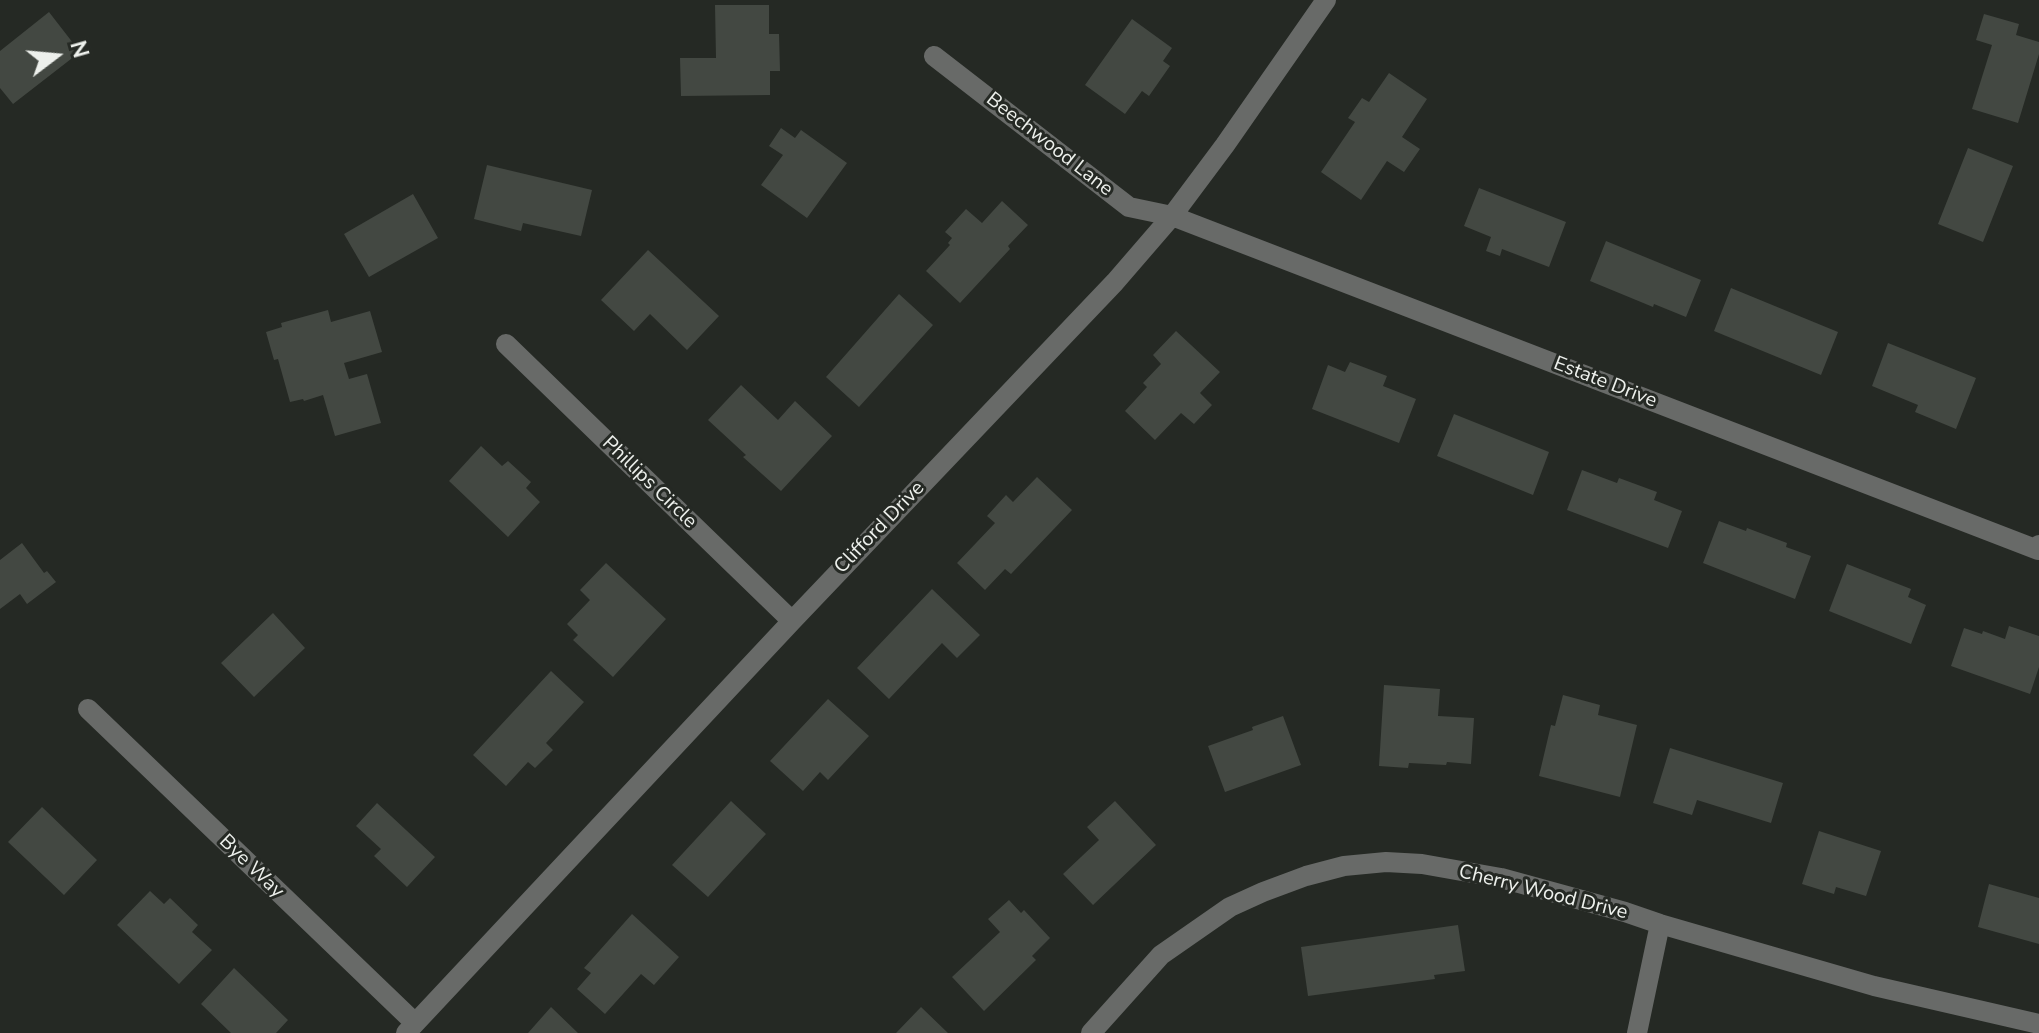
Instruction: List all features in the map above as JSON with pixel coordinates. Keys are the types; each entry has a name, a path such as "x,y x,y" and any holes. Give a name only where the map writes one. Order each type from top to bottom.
{"street":[{"name":"Clifford Drive","path":"411,1028 1115,282 1172,216 1326,0"},
{"name":"Beechwood Lane","path":"934,56 1129,207 1172,216"},
{"name":"Estate Drive","path":"1172,216 2038,547"},
{"name":"Phillips Circle","path":"506,344 792,621"},
{"name":"Bye Way","path":"88,709 411,1028"},
{"name":"Cherry Wood Drive","path":"1091,1033 1161,955 1230,907 1306,876 1344,866 1386,862 1422,864 1501,878 1874,986 2039,1024"},
{"path":"1637,1033 1660,924"}],"building":[{"path":"715,5 769,5 769,34 779,34 780,71 770,71 770,95 681,96 680,58 716,58"},
{"path":"49,12 80,52 13,104 0,88 0,51"},
{"path":"1984,14 2019,24 2016,35 2039,42 2039,54 2018,123 1972,109 1992,45 1976,40"},
{"path":"1132,19 1172,48 1163,61 1170,66 1149,96 1142,91 1125,114 1085,85"},
{"path":"1389,73 1427,99 1402,137 1420,149 1404,172 1387,161 1361,200 1321,172 1355,122 1348,118 1362,98 1369,102"},
{"path":"781,128 795,138 801,130 847,163 807,218 761,185 783,155 769,146"},
{"path":"1968,148 2013,166 1983,242 1938,224"},
{"path":"487,165 592,190 581,236 523,223 521,231 474,219"},
{"path":"1479,188 1566,222 1549,267 1502,249 1500,256 1486,251 1491,237 1464,226"},
{"path":"413,194 438,238 369,277 344,234"},
{"path":"1002,201 1028,225 960,303 926,271 950,245 948,243 952,238 945,232 966,209 982,223"},
{"path":"1606,241 1701,280 1686,317 1590,281"},
{"path":"648,250 719,316 687,350 650,314 634,331 601,300"},
{"path":"1731,288 1838,332 1821,375 1714,331"},
{"path":"899,294 933,325 859,407 826,377"},
{"path":"328,310 331,322 370,311 382,352 344,363 349,379 367,374 381,423 335,436 323,395 290,402 278,359 274,360 266,332 282,327 281,323"},
{"path":"1176,331 1220,372 1200,393 1212,405 1194,424 1181,413 1155,440 1125,411 1147,387 1143,383 1161,364 1153,355"},
{"path":"1888,343 1976,378 1956,429 1915,412 1918,405 1872,386"},
{"path":"1350,362 1387,376 1383,386 1416,399 1399,443 1312,409 1328,365 1345,372"},
{"path":"741,385 778,420 795,401 832,436 781,491 708,420"},
{"path":"1454,414 1549,452 1533,495 1437,456"},
{"path":"481,446 502,466 508,461 531,482 526,488 540,502 508,537 449,481"},
{"path":"1582,470 1617,483 1619,478 1657,492 1654,500 1682,511 1668,548 1567,510"},
{"path":"1037,477 1072,510 1011,574 1005,569 985,590 957,563 995,523 987,516 1006,495 1013,502"},
{"path":"1719,521 1787,543 1786,547 1811,556 1795,599 1703,563"},
{"path":"22,543 44,573 47,571 56,582 27,604 20,594 0,609 0,560"},
{"path":"606,563 666,619 613,677 573,640 578,635 567,624 590,600 580,590"},
{"path":"1847,564 1911,589 1908,597 1926,605 1911,644 1829,611"},
{"path":"932,589 980,635 957,658 942,643 889,699 857,668"},
{"path":"273,613 305,648 254,697 221,663"},
{"path":"2009,626 2039,636 2039,667 2030,694 1951,666 1964,628 2005,639"},
{"path":"551,671 584,702 546,743 553,750 535,768 528,762 506,786 473,755"},
{"path":"1384,685 1440,689 1438,716 1474,718 1471,764 1409,763 1408,768 1379,766"},
{"path":"1563,695 1600,705 1598,715 1637,725 1620,797 1539,776 1551,725 1555,726"},
{"path":"828,699 869,736 828,780 820,772 803,791 770,761"},
{"path":"1283,716 1301,765 1225,792 1208,746"},
{"path":"1670,748 1783,783 1771,823 1697,800 1692,815 1653,803"},
{"path":"731,801 766,834 708,897 672,865"},
{"path":"1115,801 1156,845 1093,905 1063,874 1099,840 1087,827"},
{"path":"377,803 435,857 407,887 374,856 381,849 356,826"},
{"path":"42,807 97,860 64,895 8,842"},
{"path":"1819,831 1881,851 1866,896 1836,887 1834,894 1802,884"},
{"path":"1989,884 2039,898 2039,944 1978,927"},
{"path":"150,891 164,904 170,898 198,925 192,932 212,950 179,984 117,925"},
{"path":"1009,900 1021,913 1024,910 1050,938 1032,956 1036,960 984,1011 952,977 1000,932 988,919"},
{"path":"632,914 679,957 654,985 641,974 605,1014 577,989 591,973 584,968"},
{"path":"1458,925 1465,971 1434,975 1435,979 1308,996 1301,947"},
{"path":"234,968 288,1020 276,1033 231,1033 201,1004"},
{"path":"551,1007 578,1033 528,1033"},
{"path":"921,1007 948,1033 896,1033"}]}
